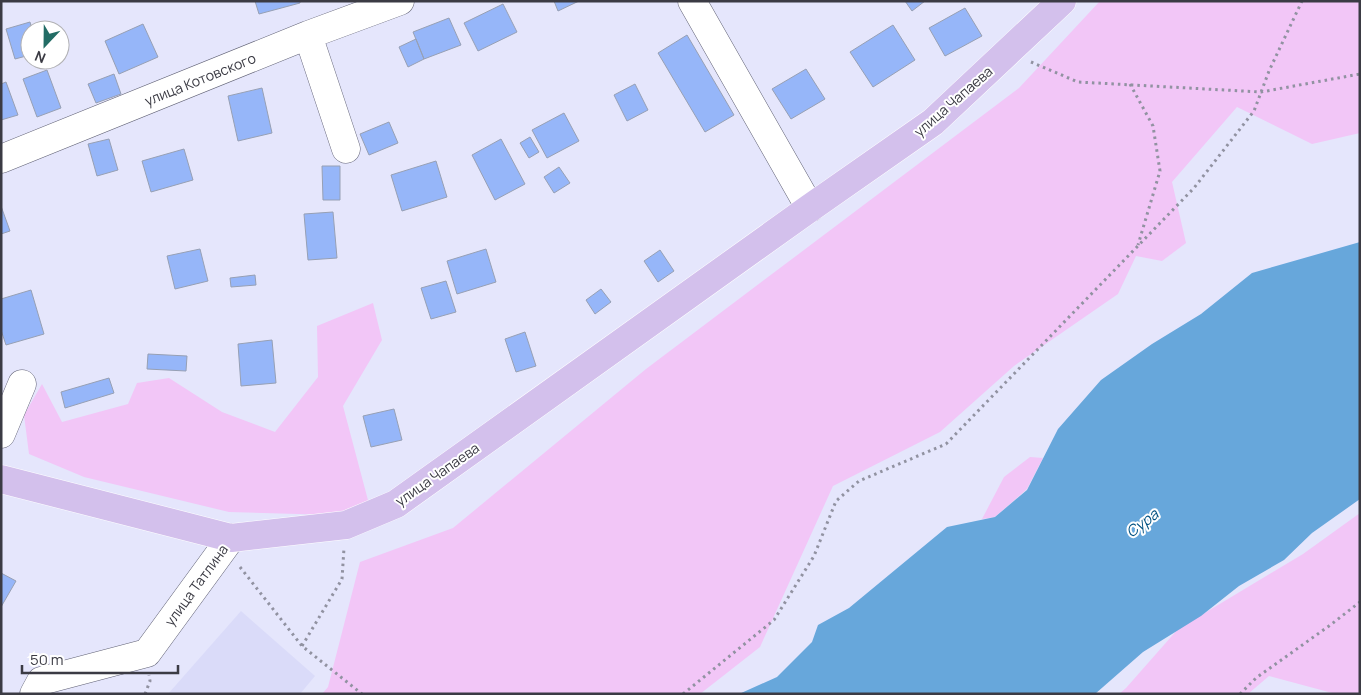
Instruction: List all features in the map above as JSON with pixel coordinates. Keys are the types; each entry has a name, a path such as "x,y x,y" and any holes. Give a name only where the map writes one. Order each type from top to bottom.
{"main road":[{"name":"улица Чапаева","path":"1,479 227,543 346,525 396,504 933,122 1062,1"}],"street":[{"name":"улица Котовского","path":"1,159 308,35 400,1"},
{"path":"692,1 810,208"},
{"path":"308,35 346,149"},
{"path":"1,434 22,384"},
{"name":"улица Татлина","path":"34,694 41,681 146,653 227,543"}],"path":[{"path":"683,694 774,620 814,556 836,501 859,481 946,444 1194,188 1254,110 1302,1"},
{"path":"1008,52 1078,82 1261,92 1360,74"},
{"path":"1130,84 1153,126 1160,171 1138,246"},
{"path":"302,646 342,578 346,525"},
{"path":"227,543 302,646 362,694"},
{"path":"1240,694 1256,678 1330,626 1360,602"}],"shaded area":[{"path":"1100,1 1360,1 1360,133 1312,144 1237,107 1172,182 1186,243 1162,261 1136,256 1118,294 1014,366 940,432 833,486 760,647 700,694 322,694 328,687 360,562 453,528 646,369 1019,88"},
{"path":"373,303 382,340 343,406 369,504 333,515 229,512 84,477 29,454 24,415 42,384 62,422 128,404 137,383 169,378 222,412 275,432 318,377 317,326"},
{"path":"1030,457 1043,458 1027,489 995,517 982,519 1004,477"},
{"path":"1360,513 1360,694 1336,694 1269,676 1248,694 1119,694 1178,629 1303,554"},
{"path":"241,611 315,676 300,694 168,694"}],"water":[{"name":"Сура","path":"1360,242 1360,499 1312,533 1284,560 1239,586 1201,616 1143,652 1095,694 739,694 777,677 812,642 818,625 849,608 947,527 995,517 1027,490 1058,429 1101,380 1152,344 1201,314 1252,273"}],"building":[{"path":"255,1 300,1 300,3 259,14"},
{"path":"554,1 579,1 558,11"},
{"path":"905,1 925,1 912,11"},
{"path":"503,4 517,32 478,51 464,23"},
{"path":"965,8 982,36 945,56 929,28"},
{"path":"449,18 461,45 424,59 413,32"},
{"path":"143,24 158,57 119,74 105,41"},
{"path":"20,25 20,58 15,59 6,29"},
{"path":"893,25 915,60 873,87 850,52"},
{"path":"687,35 734,115 705,132 658,53"},
{"path":"416,39 424,59 408,67 399,47"},
{"path":"806,69 825,99 791,119 772,89"},
{"path":"47,70 61,108 37,117 23,79"},
{"path":"114,74 121,94 96,103 88,84"},
{"path":"6,82 18,115 1,120 1,84"},
{"path":"635,84 648,110 627,121 614,95"},
{"path":"262,88 272,133 238,141 228,96"},
{"path":"564,113 579,141 547,158 532,130"},
{"path":"389,122 398,143 369,155 360,134"},
{"path":"530,137 539,152 529,158 520,143"},
{"path":"109,139 118,170 97,176 88,144"},
{"path":"501,139 525,184 495,200 472,155"},
{"path":"184,149 193,180 151,192 142,161"},
{"path":"436,161 447,197 402,211 391,175"},
{"path":"322,166 340,166 340,200 323,200"},
{"path":"559,167 570,183 554,193 544,177"},
{"path":"1,206 10,231 1,234"},
{"path":"333,212 337,258 308,260 304,214"},
{"path":"200,249 208,281 175,289 167,256"},
{"path":"486,249 496,282 457,294 447,261"},
{"path":"660,250 674,271 658,282 644,261"},
{"path":"255,275 256,285 231,287 230,278"},
{"path":"446,281 456,312 431,319 421,288"},
{"path":"601,289 611,302 595,314 586,300"},
{"path":"31,290 44,334 6,345 1,330 1,299"},
{"path":"525,332 536,366 516,372 505,339"},
{"path":"272,340 276,383 241,386 238,344"},
{"path":"148,354 187,356 186,371 147,369"},
{"path":"109,378 114,393 65,408 61,392"},
{"path":"394,409 402,440 371,447 363,416"},
{"path":"1,573 16,581 1,607"}]}
